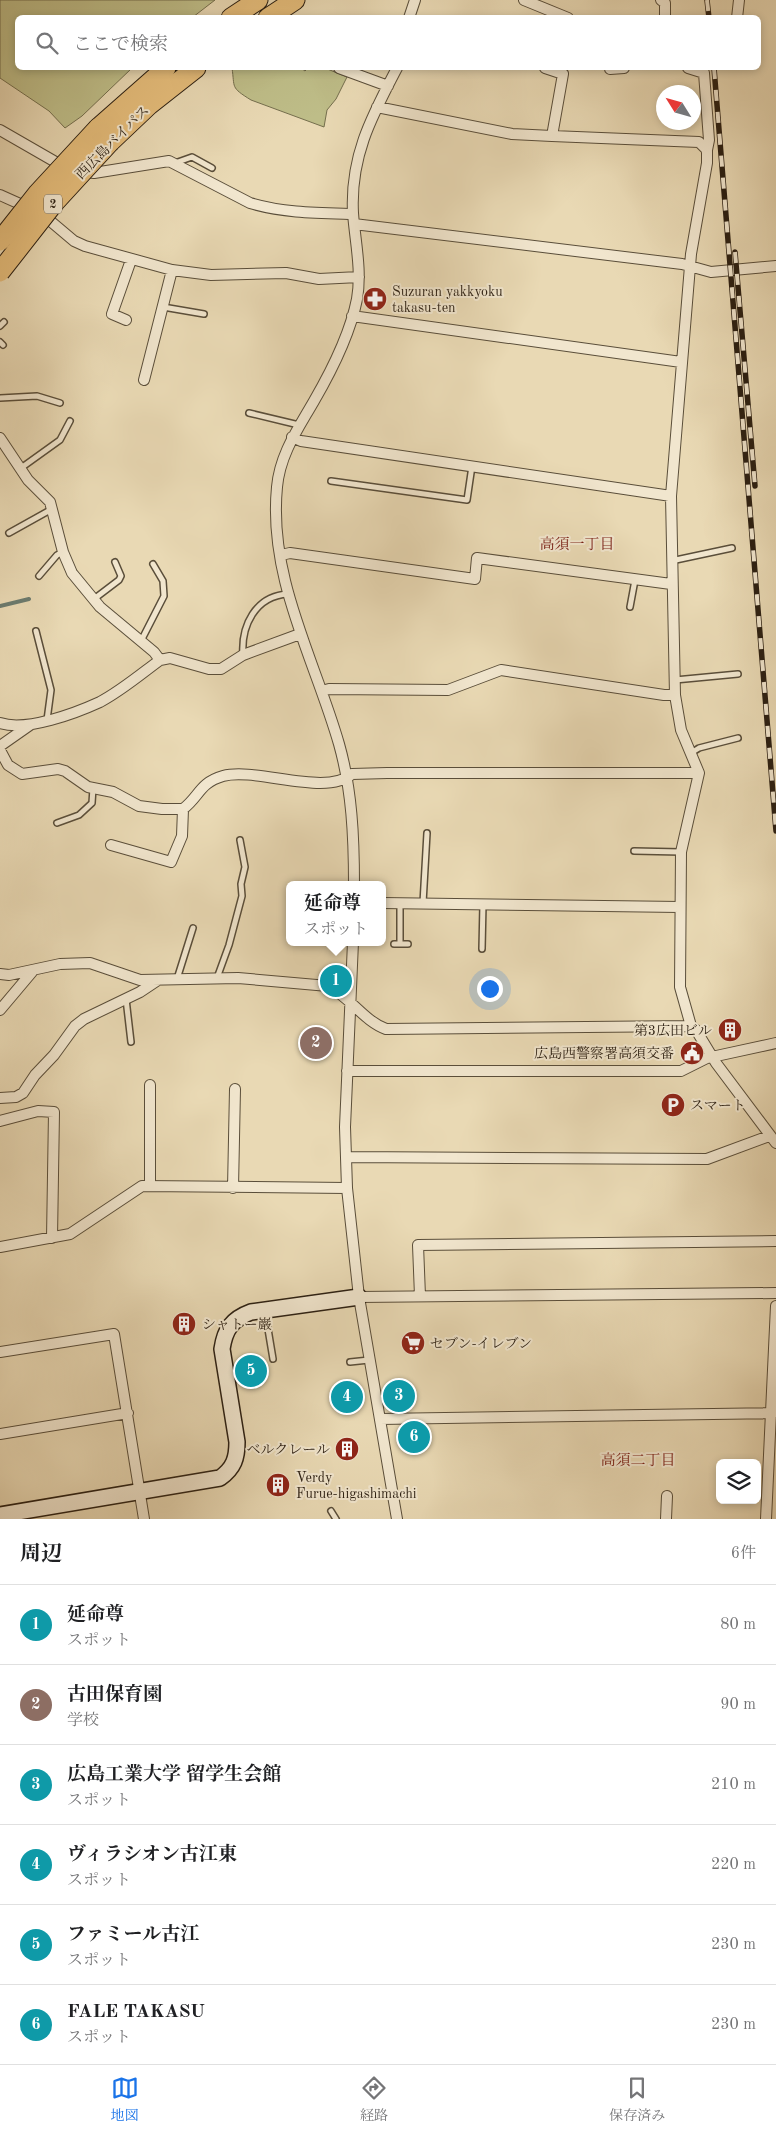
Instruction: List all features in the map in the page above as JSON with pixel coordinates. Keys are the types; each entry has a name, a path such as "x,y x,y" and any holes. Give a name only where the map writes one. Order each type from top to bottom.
{"highway":[{"path":"236,15 258,0"},
{"path":"273,15 296,0"},
{"name":"西広島バイパス","path":"0,241 38,193 104,135 164,70"},
{"name":"西広島バイパス","path":"0,272 104,135 149,105 193,70"}],"street":[{"path":"410,15 415,0"},
{"path":"524,0 561,15"},
{"path":"661,0 664,4 665,15"},
{"path":"737,15 739,0"},
{"path":"345,70 388,86"},
{"path":"354,881 354,848 348,778 322,691 300,634 289,594 281,555 276,511 277,486 281,463 292,437 328,374 342,345 352,316 359,277 354,219 355,166 362,140 376,108 397,70"},
{"path":"690,1026 680,987 681,852 699,773 680,730 675,695 671,584 671,496 690,267 700,196 707,164 709,140 704,73 694,70"},
{"path":"552,136 564,71"},
{"path":"376,108 512,134 699,142 707,150"},
{"path":"0,130 71,170 94,173 163,161 175,164 250,203 262,207 682,264 712,272 776,266"},
{"path":"0,195 48,217 74,241 131,260 172,270 211,275 286,273 319,278 359,277"},
{"path":"126,320 112,314 131,260"},
{"path":"144,380 172,270"},
{"path":"352,316 681,362"},
{"path":"292,437 301,441 671,496"},
{"path":"0,438 28,480 50,502 63,552 72,573 94,600 160,660"},
{"path":"281,555 290,553 475,579 477,558 671,584"},
{"path":"0,723 30,724 101,701 160,660 170,658 209,669 221,669 243,655 300,634"},
{"path":"322,691 329,688 448,690 501,670 664,695 675,695"},
{"path":"0,746 30,724"},
{"path":"0,750 8,765 22,774 58,769 93,788 113,792 139,806 182,809"},
{"path":"111,846 171,862 182,836 182,809 206,783 224,776 241,774 305,782 321,782 348,778 352,774 387,773 699,773"},
{"path":"386,903 680,907"},
{"path":"352,946 347,1071 347,1188 359,1297 397,1519"},
{"path":"0,974 32,972 60,964 90,963 140,980 216,978 284,981 328,986 386,1029 690,1026 696,1030 773,1139"},
{"path":"0,1010 32,972"},
{"path":"0,1098 16,1097 23,1092 34,1075 54,1056 75,1026 107,1006 126,999 158,980"},
{"path":"347,1071 681,1071 707,1058 776,1042"},
{"path":"150,1085 150,1186"},
{"path":"233,1188 235,1089"},
{"path":"0,1121 38,1111 54,1112 52,1238"},
{"path":"347,1157 707,1159 757,1139 773,1139"},
{"path":"0,1247 70,1234 142,1186 347,1188"},
{"path":"420,1296 418,1245 776,1241"},
{"path":"0,1515 212,1481 220,1478 233,1466 237,1456 237,1442 222,1349 224,1337 230,1325 238,1317 250,1312 359,1297 776,1293"},
{"path":"766,1519 773,1413 776,1306"},
{"path":"0,1352 114,1334 144,1519"},
{"path":"0,1434 128,1412"},
{"path":"380,1419 773,1413"},
{"path":"666,1519 667,1496"}],"lane":[{"path":"175,164 192,157 212,168"},
{"path":"163,307 204,314"},
{"path":"0,398 37,396 60,403"},
{"path":"249,413 299,425"},
{"path":"20,468 60,440 70,421"},
{"path":"331,481 467,500 472,466"},
{"path":"9,533 52,509"},
{"path":"671,562 732,548"},
{"path":"39,576 57,555 63,552"},
{"path":"94,600 119,580 121,576 115,562"},
{"path":"141,641 164,596 164,581 153,564"},
{"path":"630,607 635,579"},
{"path":"243,655 243,632 253,613 263,603 280,595 289,594"},
{"path":"36,631 52,690 47,720"},
{"path":"674,680 738,674"},
{"path":"691,753 699,748 738,738"},
{"path":"57,823 79,815 92,803 93,788"},
{"path":"423,903 426,833"},
{"path":"216,978 229,945 242,896 241,884 245,867 240,840"},
{"path":"634,851 681,852"},
{"path":"400,903 397,944 408,944"},
{"path":"482,949 483,904"},
{"path":"177,979 193,928"},
{"path":"126,999 131,1042"},
{"path":"265,1310 273,1359"},
{"path":"350,1362 370,1360"},
{"path":"331,1511 336,1519"}],"shaded area":[{"path":"0,0 215,0 196,15 15,15 15,70 130,70 82,116 65,128 49,111 0,78"},
{"path":"232,70 330,70 347,77 336,99 327,110 324,127 251,100 235,87"}],"waterway":[{"path":"0,606 29,599"}],"railway":[{"path":"707,0 709,15"},
{"path":"714,70 776,831"},
{"path":"735,252 755,486"}],"place":[{"name":"Suzuran yakkyoku takasu-ten","path":"375,299"},
{"name":"延命尊","path":"336,981"},
{"name":"第3広田ビル","path":"730,1030"},
{"name":"古田保育園","path":"316,1043"},
{"name":"広島西警察署高須交番","path":"692,1053"},
{"name":"スマート","path":"673,1105"},
{"name":"シャトー巌","path":"184,1324"},
{"name":"セブン-イレブン","path":"413,1343"},
{"name":"ファミール古江","path":"251,1371"},
{"name":"広島工業大学 留学生会館","path":"399,1396"},
{"name":"ヴィラシオン古江東","path":"347,1397"},
{"name":"FALE TAKASU","path":"414,1437"},
{"name":"ベルクレール","path":"347,1449"},
{"name":"Verdy Furue-higashimachi","path":"278,1485"}],"district":[{"name":"高須一丁目","path":"577,544"},
{"name":"高須二丁目","path":"638,1460"}]}
